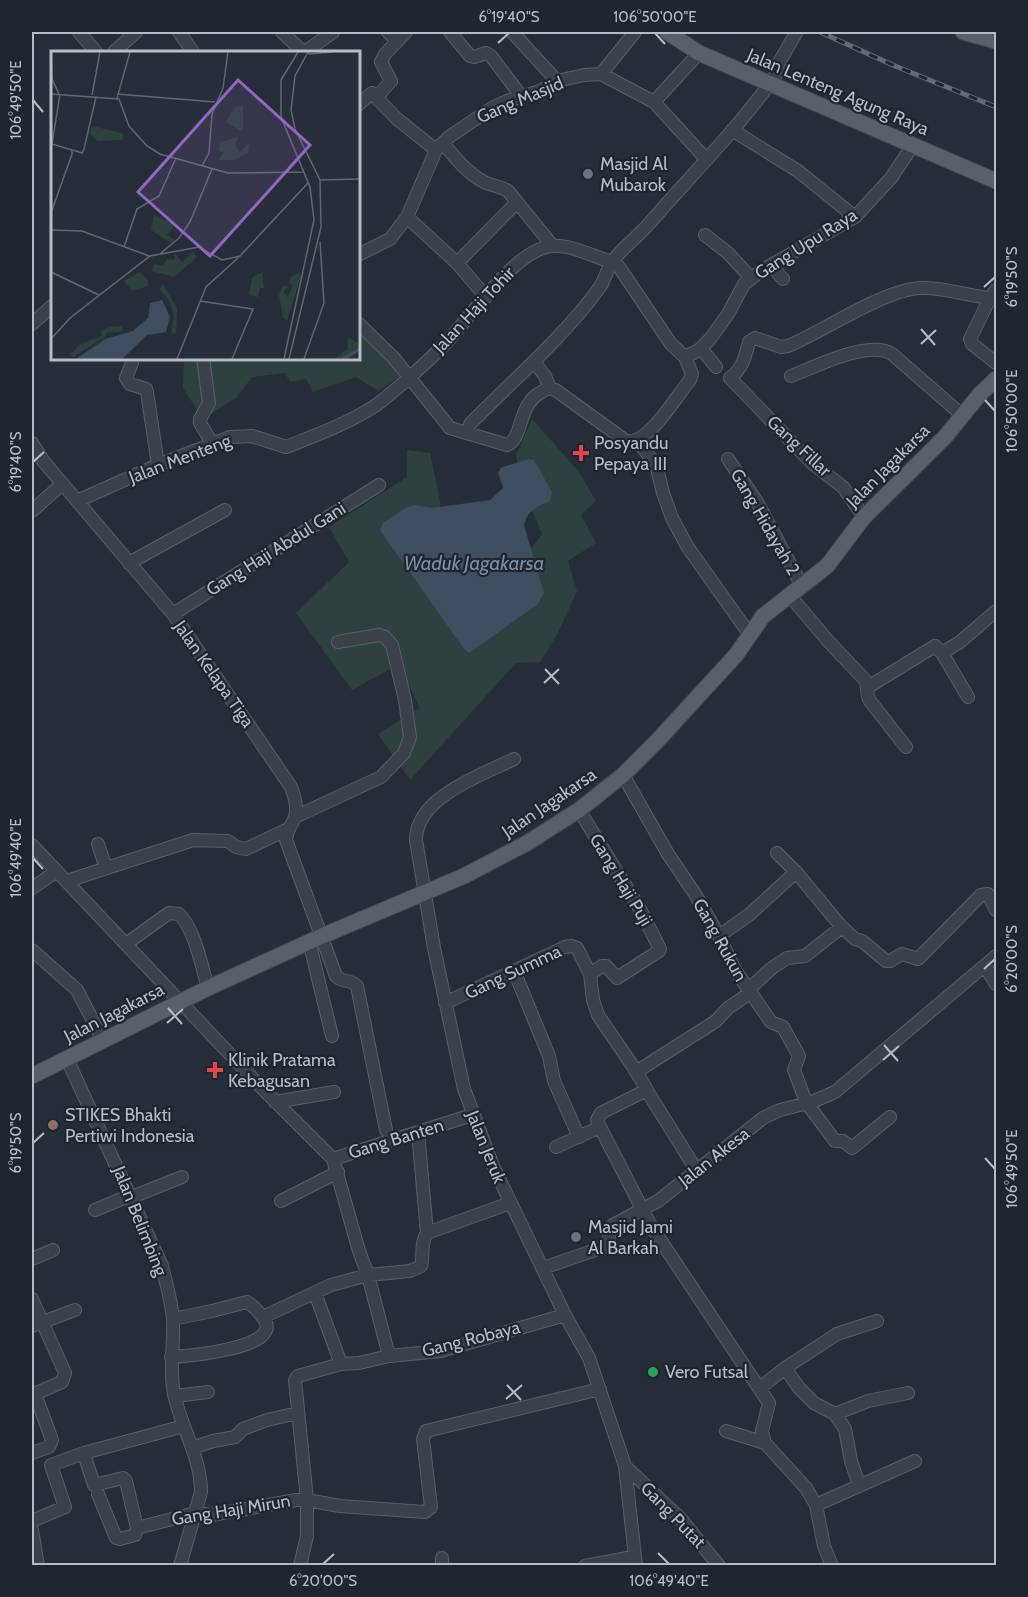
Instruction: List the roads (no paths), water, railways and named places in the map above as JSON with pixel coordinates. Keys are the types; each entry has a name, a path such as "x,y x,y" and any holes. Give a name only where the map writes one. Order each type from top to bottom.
{"main road":[{"name":"Jalan Lenteng Agung Raya","path":"667,32 699,53 996,181"},
{"path":"963,32 996,41"},
{"name":"Jalan Jagakarsa","path":"32,1076 208,988 315,939 465,876 501,858 579,810 623,775 685,712 736,655 763,616 827,566 864,518 945,436 980,394 996,379"}],"street":[{"path":"79,32 95,51"},
{"path":"115,51 136,32"},
{"path":"179,32 192,51"},
{"path":"282,32 303,51"},
{"path":"305,51 333,32"},
{"path":"388,32 398,41"},
{"path":"377,97 391,81 381,62 385,54 406,32"},
{"path":"450,32 470,56 486,53 491,56 522,97"},
{"path":"512,32 524,37 557,81"},
{"path":"635,32 601,74 654,102 706,159"},
{"path":"470,424 551,345 601,285 612,262 732,130 778,72 777,66 796,33"},
{"path":"654,102 699,53"},
{"name":"Gang Masjid","path":"360,253 390,239 407,218 440,147 468,123 492,108 540,91 557,81 601,74"},
{"path":"360,103 372,93 397,119 440,147 470,172 485,182 502,187 552,245 572,249 612,262 620,267 671,344 685,357 692,374 690,380 654,427 635,441 631,442 621,438 557,391 549,388 541,392 526,407 520,419 517,437 507,445 450,428 393,357 360,325"},
{"path":"732,130 791,166 855,217"},
{"name":"Gang Upu Raya","path":"685,357 701,348 716,331 744,284 771,265 855,217 891,178 913,145"},
{"path":"457,263 517,202"},
{"path":"407,218 457,263 486,297"},
{"path":"705,236 728,253 751,278"},
{"name":"Jalan Haji Tohir","path":"410,377 520,262 543,247 552,245"},
{"path":"771,265 783,279"},
{"name":"Gang Fillar","path":"864,518 840,484 812,462 730,378 744,362 749,342 752,339 760,339 781,347 788,346 901,291 930,288 966,296 993,294"},
{"path":"993,294 970,342 996,363"},
{"path":"32,324 51,307"},
{"path":"701,348 716,368"},
{"path":"791,376 849,355 881,349 892,354 962,415"},
{"path":"131,360 132,363 126,378 130,384 146,389 158,465"},
{"path":"203,360 209,403 200,423 212,443"},
{"path":"534,362 545,376 549,388"},
{"name":"Jalan Menteng","path":"77,501 158,465 230,437 252,436 286,447 362,413 382,401 410,377"},
{"path":"635,441 645,450 657,468 669,510 687,546 750,635"},
{"name":"Jalan Kelapa Tiga","path":"32,443 44,462 173,614 286,778 294,794 295,817"},
{"name":"Gang Hidayah 2","path":"728,459 757,502 796,591 829,642 866,681 870,701 906,747"},
{"path":"32,511 63,484"},
{"name":"Gang Haji Abdul Gani","path":"173,614 379,485"},
{"path":"129,563 225,510"},
{"path":"942,653 960,642 996,611"},
{"path":"67,881 193,840 228,841 236,847 246,849 286,830 295,817 381,777 404,753 410,737 405,700 392,645 379,635 338,642"},
{"path":"868,687 935,646 942,653 968,696"},
{"name":"Jalan Jeruk","path":"514,759 454,788 440,798 420,824 416,836 445,1003 464,1089 472,1115 510,1203 565,1315 589,1358 625,1466 635,1561"},
{"name":"Gang Rukun","path":"623,775 668,854 695,894 735,970 771,1022 783,1027 799,1056 794,1070 806,1102 835,1141 843,1141 852,1148 890,1117"},
{"name":"Gang Haji Puji","path":"579,810 640,909 660,947 659,951 616,978 606,966 590,974"},
{"path":"286,830 288,849 315,939 332,1036"},
{"path":"98,844 106,868"},
{"path":"32,845 179,1003 333,1159"},
{"path":"777,853 840,925 886,961 902,954 918,959 984,893 996,887"},
{"path":"32,888 57,871"},
{"path":"719,936 750,914 796,872"},
{"path":"984,893 987,894 996,910"},
{"path":"126,944 170,913 179,914 192,936 208,988"},
{"path":"636,1072 716,1021 772,968 787,958 805,956 838,930 840,925"},
{"path":"315,939 336,976 342,980 352,981 357,986 386,1130"},
{"name":"Gang Summa","path":"445,1003 565,947 577,948 590,974"},
{"path":"32,950 77,990 104,1040"},
{"name":"Jalan Akesa","path":"543,1268 604,1247 608,1243 610,1229 613,1225 642,1210 697,1171 763,1118 835,1092 996,956"},
{"path":"985,966 996,984"},
{"path":"514,971 549,1056 554,1080 579,1137"},
{"path":"590,974 593,1000 598,1015 646,1090 600,1113 597,1115 597,1120 642,1210 769,1403 763,1437"},
{"name":"Jalan Belimbing","path":"67,1059 162,1266 173,1318 171,1357 175,1396 199,1467 201,1481 201,1492 180,1566"},
{"path":"275,1102 334,1092"},
{"path":"649,1094 697,1171"},
{"name":"Gang Banten","path":"389,1356 368,1275 333,1159 472,1115"},
{"path":"556,1147 600,1127"},
{"path":"418,1132 427,1233"},
{"path":"281,1201 338,1172"},
{"path":"95,1210 182,1177"},
{"path":"263,1317 331,1285 368,1275 410,1271 421,1266 423,1239 427,1233 510,1203"},
{"path":"32,1259 53,1250"},
{"path":"315,1293 341,1364"},
{"path":"32,1299 37,1324 64,1373 62,1382 33,1395 52,1440 49,1447 32,1453"},
{"path":"171,1357 192,1356 249,1343 265,1334 267,1329 263,1317 254,1306 247,1302 173,1318"},
{"path":"37,1324 75,1310"},
{"name":"Gang Robaya","path":"298,1413 295,1380 298,1376 341,1364 359,1364 389,1356 441,1351 565,1315"},
{"path":"760,1388 785,1368 837,1334 877,1321"},
{"path":"785,1368 794,1383 814,1403 835,1414 845,1429 850,1461 859,1485"},
{"name":"Gang Haji Mirun","path":"98,1494 116,1538 120,1539 135,1535 137,1528 195,1513 212,1515 307,1500 340,1506 425,1512 430,1507 423,1439 426,1431 600,1389"},
{"path":"175,1396 208,1392"},
{"path":"835,1414 868,1401 908,1393"},
{"path":"192,1448 235,1437 243,1428 267,1420 298,1413 307,1500 307,1536 300,1566"},
{"path":"32,1521 65,1507 51,1465 84,1453 184,1426"},
{"path":"726,1431 763,1437 806,1488 816,1505 824,1546 832,1566"},
{"path":"86,1460 94,1485 123,1478 126,1481 137,1528"},
{"path":"816,1505 915,1461"},
{"name":"Gang Putat","path":"625,1466 681,1519 719,1566"},
{"path":"32,1530 38,1566"},
{"path":"585,1566 635,1561"}],"water":[{"name":"Waduk Jagakarsa","path":"529,459 534,460 552,492 550,501 530,512 524,525 544,593 538,604 469,653 380,530 383,523 405,508 414,505 432,508 490,500 503,488 498,472 502,467"}],"railway":[{"path":"820,32 895,66 996,107"}],"place":[{"name":"Masjid Al Mubarok","path":"588,174"},
{"name":"Posyandu Pepaya III","path":"581,453"},
{"name":"Klinik Pratama Kebagusan","path":"215,1070"},
{"name":"STIKES Bhakti Pertiwi Indonesia","path":"53,1125"},
{"name":"Masjid Jami Al Barkah","path":"576,1237"},
{"name":"Vero Futsal","path":"653,1372"}]}
